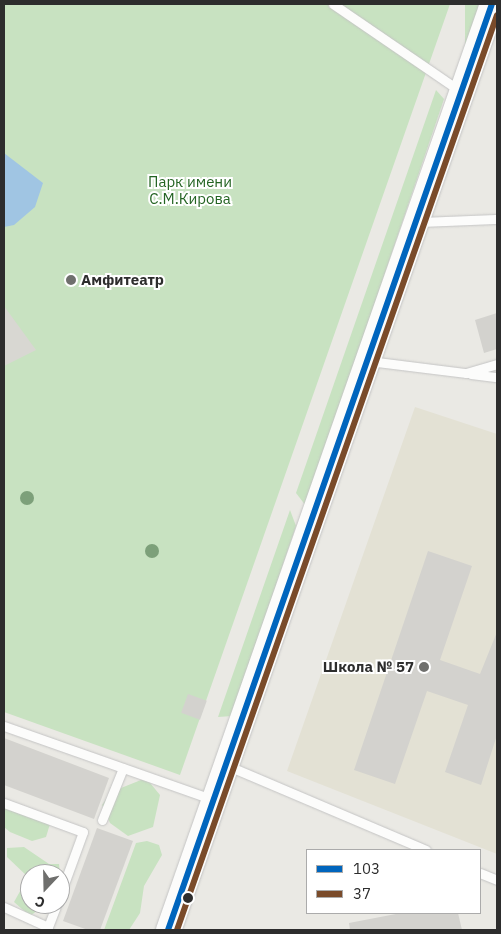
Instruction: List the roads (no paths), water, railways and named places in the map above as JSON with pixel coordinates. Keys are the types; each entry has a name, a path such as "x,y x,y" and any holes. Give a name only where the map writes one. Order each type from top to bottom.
{"street":[{"path":"168,930 366,361 462,92 493,12"}],"lane":[{"path":"333,4 462,92"},
{"path":"416,222 497,219"},
{"path":"366,361 497,377"},
{"path":"466,374 497,364"},
{"path":"4,726 214,800"},
{"path":"225,765 424,849"},
{"path":"102,820 123,768"},
{"path":"4,803 83,832 70,868"},
{"path":"481,873 497,880"},
{"path":"4,907 48,928 58,930"},
{"path":"48,928 53,914"}],"water":[{"path":"4,153 43,183 35,207 14,225 4,227"}],"place":[{"name":"Амфитеатр","path":"71,280"},
{"name":"Школа № 57","path":"424,667"}],"park label":[{"name":"Парк имени С.М.Кирова","path":"190,190"}]}
